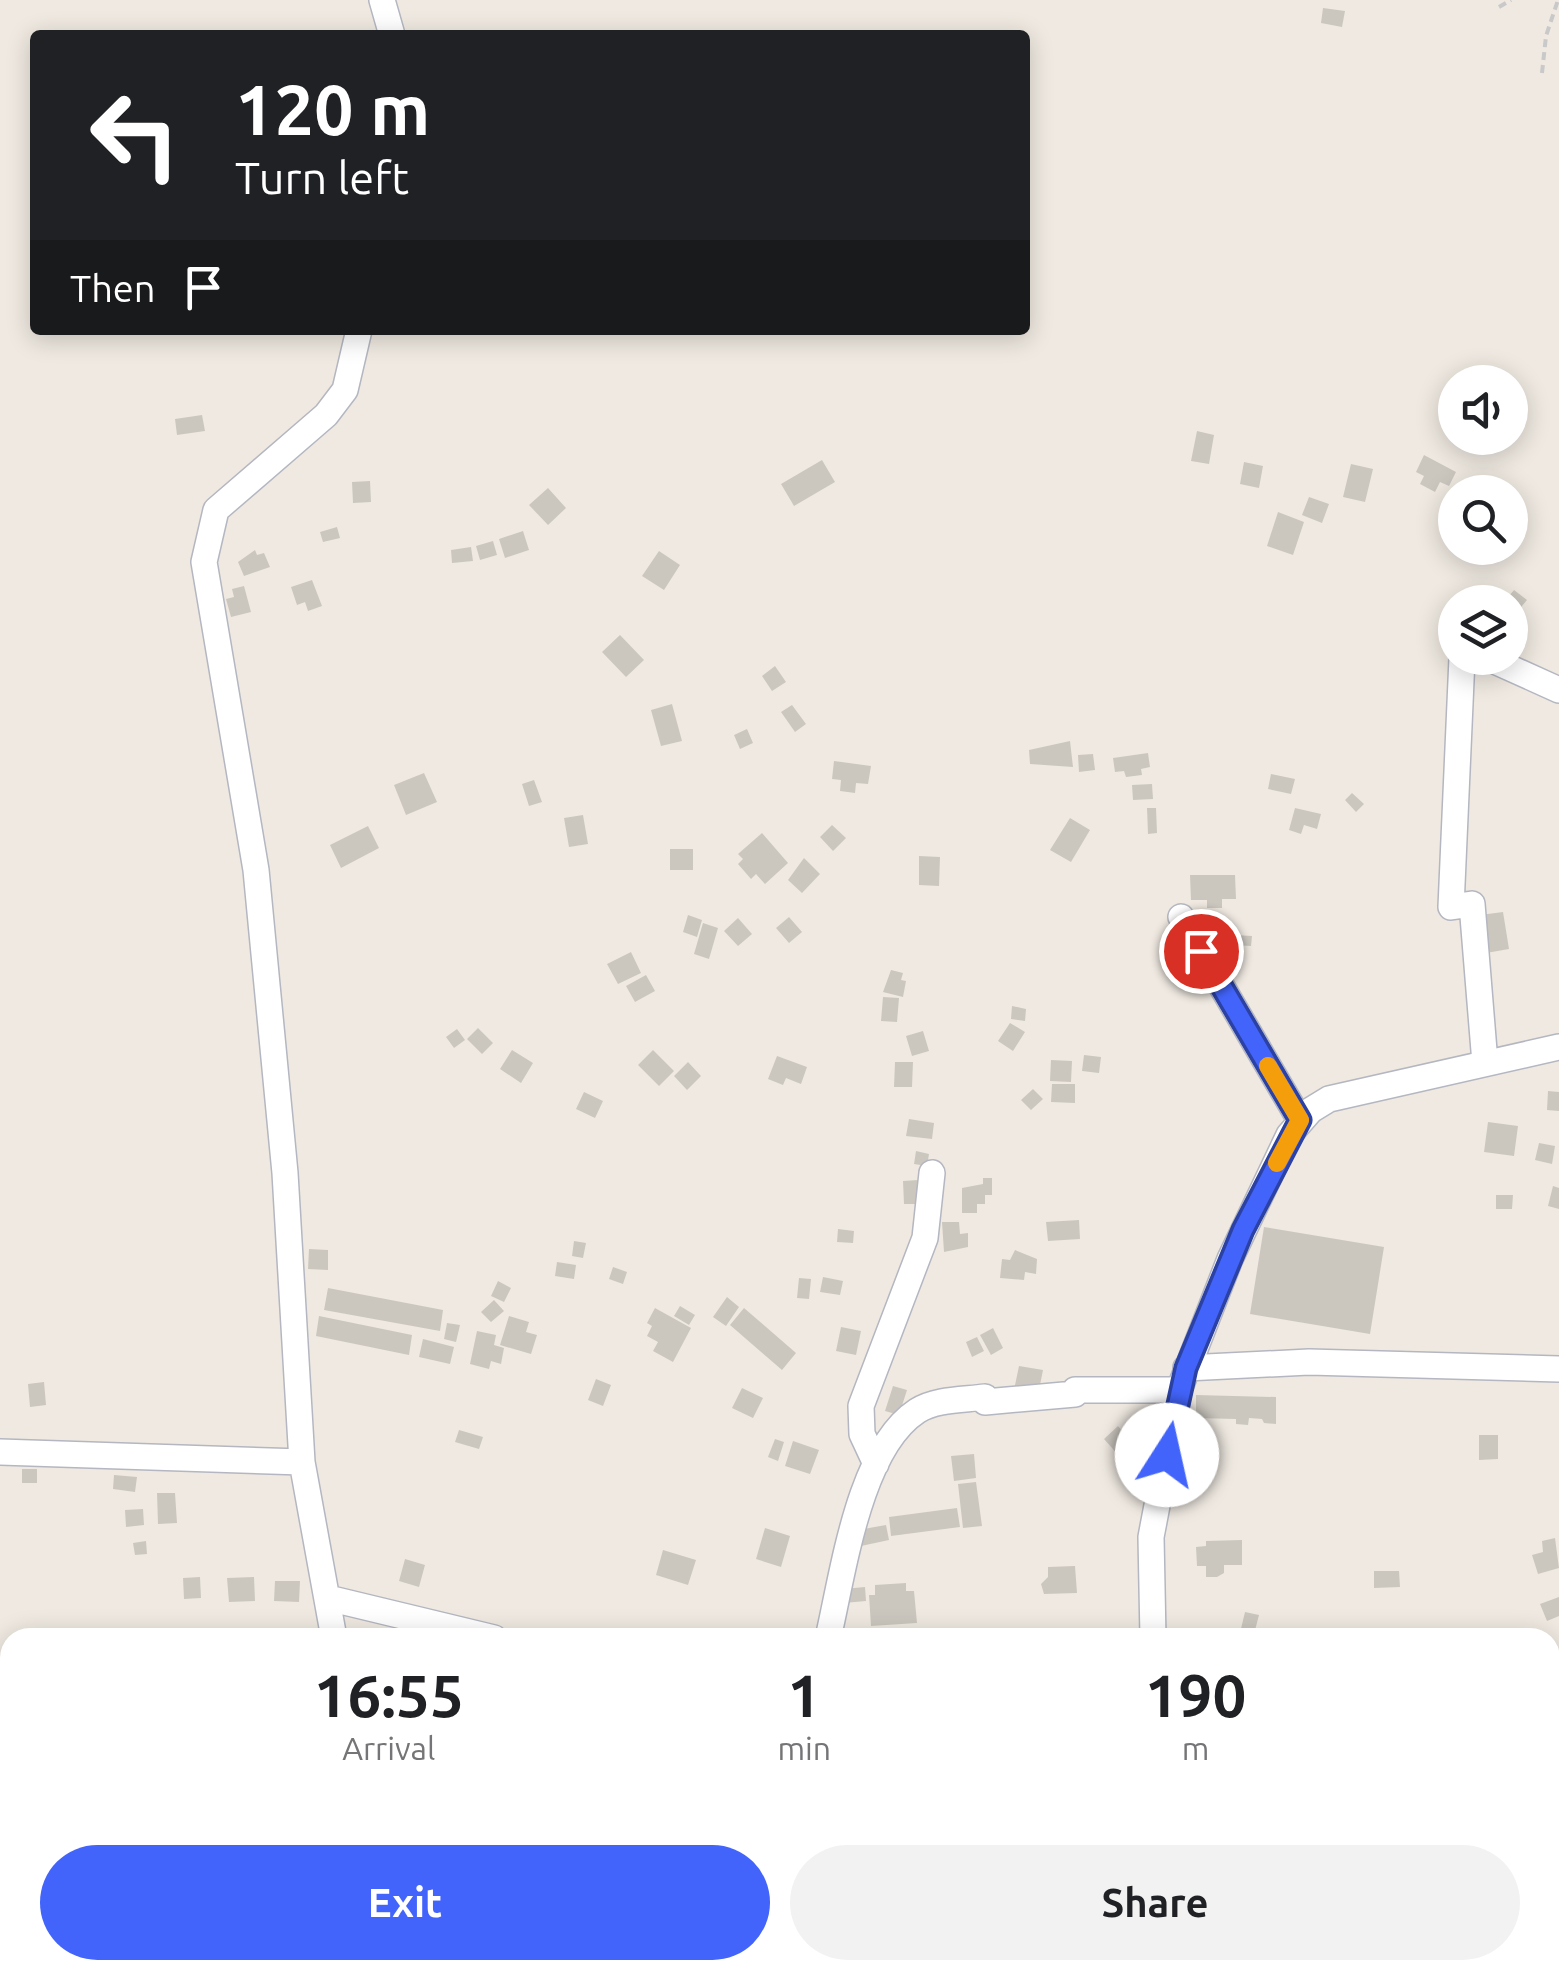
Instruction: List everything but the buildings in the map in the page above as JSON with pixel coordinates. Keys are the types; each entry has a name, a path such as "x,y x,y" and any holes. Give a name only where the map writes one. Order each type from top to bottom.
{"street":[{"path":"382,0 391,30"},
{"path":"332,1628 302,1462 302,1404 271,998 256,870 204,562 209,525 216,510 326,415 345,390 358,335"},
{"path":"1461,675 1451,907 1472,904 1485,1063"},
{"path":"1526,675 1559,690"},
{"path":"1181,917 1300,1120"},
{"path":"1153,1628 1151,1536 1182,1379 1243,1230 1300,1120 1330,1099 1559,1047"},
{"path":"876,1464 862,1434 862,1406 925,1238 932,1173"},
{"path":"830,1628 858,1514 876,1464 896,1430 927,1406 985,1397 985,1402 1076,1394 1075,1390 1309,1362 1559,1369"},
{"path":"0,1452 302,1462"},
{"path":"328,1598 452,1628"}],"path":[{"path":"1499,7 1511,0"},
{"path":"1542,73 1546,36 1558,0"}],"slow traffic":[{"path":"1268,1066 1300,1120 1277,1163"}],"route":[{"path":"1167,1455 1186,1368 1243,1230 1300,1120 1201,951"}]}
